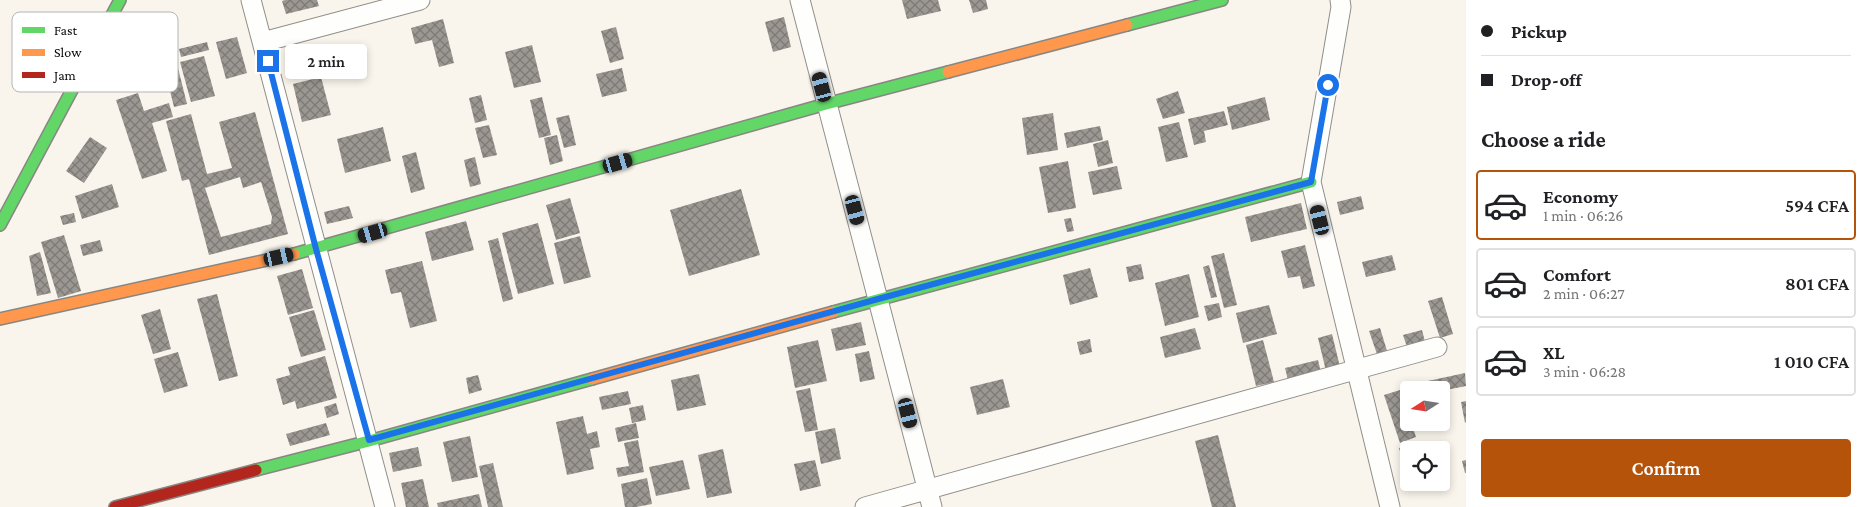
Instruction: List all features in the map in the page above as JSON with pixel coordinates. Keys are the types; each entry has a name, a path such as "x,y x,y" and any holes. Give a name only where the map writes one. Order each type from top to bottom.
{"street":[{"path":"114,12 120,0"},
{"path":"251,0 316,249 369,440 385,507"},
{"path":"263,42 420,0"},
{"path":"800,0 930,498"},
{"path":"0,319 316,249 826,104 1222,0"},
{"path":"1340,0 1341,8 1311,182 1390,507"},
{"path":"0,225 71,92"},
{"path":"115,507 369,440 878,299 1311,182"},
{"path":"865,507 930,498 1356,369 1437,347"}],"building":[{"path":"317,0 319,6 286,14 282,1"},
{"path":"902,0 938,0 941,11 907,19"},
{"path":"969,0 986,0 988,9 973,13"},
{"path":"784,17 791,47 773,52 765,22"},
{"path":"443,19 454,63 439,67 432,40 415,44 411,28"},
{"path":"616,27 624,59 610,63 601,31"},
{"path":"237,37 247,73 226,79 216,42"},
{"path":"207,42 209,50 181,57 179,49"},
{"path":"532,45 541,82 514,88 505,52"},
{"path":"204,56 215,96 191,102 180,62"},
{"path":"178,68 187,104 174,107 170,92 178,92"},
{"path":"622,68 627,91 602,97 596,74"},
{"path":"321,77 331,115 302,122 293,84"},
{"path":"1178,91 1185,113 1163,119 1156,99"},
{"path":"138,93 144,111 169,103 173,117 152,123 167,171 142,179 116,100"},
{"path":"481,95 487,120 475,123 469,98"},
{"path":"542,97 551,135 539,138 530,100"},
{"path":"1265,97 1270,120 1232,130 1227,107"},
{"path":"1224,111 1228,125 1204,131 1206,142 1194,145 1188,119"},
{"path":"255,112 288,234 209,255 189,179 182,181 166,121 191,114 207,174 232,168 219,122","holes":["240,177 243,188 261,182 272,217 271,224 221,237 205,188"]},
{"path":"1053,113 1058,150 1027,155 1022,118"},
{"path":"569,115 576,145 564,148 556,118"},
{"path":"1179,122 1188,157 1166,162 1158,127"},
{"path":"489,125 497,155 483,158 475,128"},
{"path":"1100,126 1103,140 1067,148 1064,133"},
{"path":"383,127 391,161 345,173 337,139"},
{"path":"557,135 563,161 550,165 544,138"},
{"path":"90,137 107,148 84,183 66,171"},
{"path":"1108,140 1113,163 1098,167 1093,144"},
{"path":"416,152 425,189 411,193 402,156"},
{"path":"475,157 481,184 470,187 464,160"},
{"path":"1068,161 1076,208 1048,213 1039,167"},
{"path":"1117,166 1122,189 1093,195 1088,172"},
{"path":"112,184 119,207 82,219 75,196"},
{"path":"741,189 760,255 689,276 670,210"},
{"path":"1361,196 1364,209 1340,215 1337,202"},
{"path":"570,198 580,233 556,240 546,205"},
{"path":"1301,203 1307,229 1251,242 1245,217"},
{"path":"349,206 353,218 327,224 324,212"},
{"path":"74,213 76,222 63,225 60,216"},
{"path":"1071,218 1074,231 1067,232 1064,219"},
{"path":"466,221 474,250 432,261 425,232"},
{"path":"538,223 554,284 518,294 502,233"},
{"path":"64,235 81,291 58,298 41,242"},
{"path":"580,236 591,277 564,284 554,243"},
{"path":"498,238 513,299 503,302 488,241"},
{"path":"100,240 103,251 83,256 80,245"},
{"path":"1305,245 1315,286 1303,289 1300,276 1288,278 1281,251"},
{"path":"40,252 51,293 37,296 29,256"},
{"path":"1224,253 1237,305 1224,308 1211,256"},
{"path":"1392,255 1396,270 1366,277 1362,262"},
{"path":"422,261 437,321 410,328 401,292 391,294 385,270"},
{"path":"1141,264 1144,279 1129,282 1126,267"},
{"path":"1209,265 1217,297 1211,298 1203,267"},
{"path":"1090,268 1098,297 1070,305 1063,275"},
{"path":"302,269 313,308 288,315 277,276"},
{"path":"1189,274 1199,317 1165,326 1155,283"},
{"path":"217,294 238,376 219,381 197,299"},
{"path":"1442,297 1453,334 1440,338 1428,301"},
{"path":"1219,303 1222,317 1208,321 1204,306"},
{"path":"1269,305 1277,334 1243,343 1236,313"},
{"path":"160,309 171,349 153,354 141,315"},
{"path":"314,310 326,350 301,357 289,317"},
{"path":"861,322 866,345 836,351 831,329"},
{"path":"1195,328 1201,349 1165,358 1160,337"},
{"path":"1380,328 1388,354 1378,357 1369,331"},
{"path":"1422,330 1425,342 1407,347 1403,335"},
{"path":"1332,334 1340,367 1326,371 1318,338"},
{"path":"1090,339 1092,352 1080,355 1077,342"},
{"path":"818,340 827,381 795,388 787,347"},
{"path":"1263,340 1274,382 1256,386 1246,345"},
{"path":"869,351 875,379 860,382 855,354"},
{"path":"178,352 188,386 164,393 154,359"},
{"path":"325,356 337,398 297,409 295,401 283,405 276,379 290,375 288,367"},
{"path":"1318,360 1322,376 1289,384 1285,368"},
{"path":"1465,373 1466,386 1450,389 1450,381 1428,381"},
{"path":"699,374 706,405 677,411 671,380"},
{"path":"478,375 482,390 469,394 466,378"},
{"path":"1003,379 1010,407 977,415 970,387"},
{"path":"810,388 818,430 805,432 796,391"},
{"path":"1400,390 1400,431 1414,431 1416,437 1400,441 1400,443 1384,395"},
{"path":"628,391 631,404 602,410 599,397"},
{"path":"1466,401 1466,422 1465,423 1461,402"},
{"path":"336,403 339,414 327,418 324,407"},
{"path":"643,405 646,420 632,423 629,408"},
{"path":"583,416 587,434 597,431 600,447 590,449 594,469 567,475 556,422"},
{"path":"326,423 330,435 290,446 286,434"},
{"path":"636,423 639,438 618,442 615,428"},
{"path":"835,428 841,459 821,464 815,432"},
{"path":"1218,435 1236,507 1212,507 1195,441"},
{"path":"470,436 478,477 452,482 443,442"},
{"path":"638,440 644,472 618,477 616,468 629,466 624,443"},
{"path":"418,447 422,466 393,472 389,453"},
{"path":"723,449 732,493 707,498 698,455"},
{"path":"683,460 690,489 656,496 649,467"},
{"path":"815,460 821,486 800,491 794,464"},
{"path":"1466,460 1466,473 1465,473 1462,461"},
{"path":"493,463 503,507 488,507 479,466"},
{"path":"647,478 652,504 625,507 621,484"},
{"path":"423,479 429,507 406,507 401,483"},
{"path":"479,494 482,507 438,507 437,503"}],"traffic: fast":[{"path":"114,12 120,0"},
{"path":"1127,25 1222,0"},
{"path":"294,254 826,104 948,72"},
{"path":"0,225 71,92"},
{"path":"833,312 1311,182"},
{"path":"256,470 369,441 592,379"}],"traffic: slow":[{"path":"948,72 1127,25"},
{"path":"0,319 294,254"},
{"path":"592,379 833,312"}],"traffic: jam":[{"path":"115,507 256,470"}],"route":[{"path":"268,61 316,249 369,440 878,299 1311,182 1328,85"}]}
